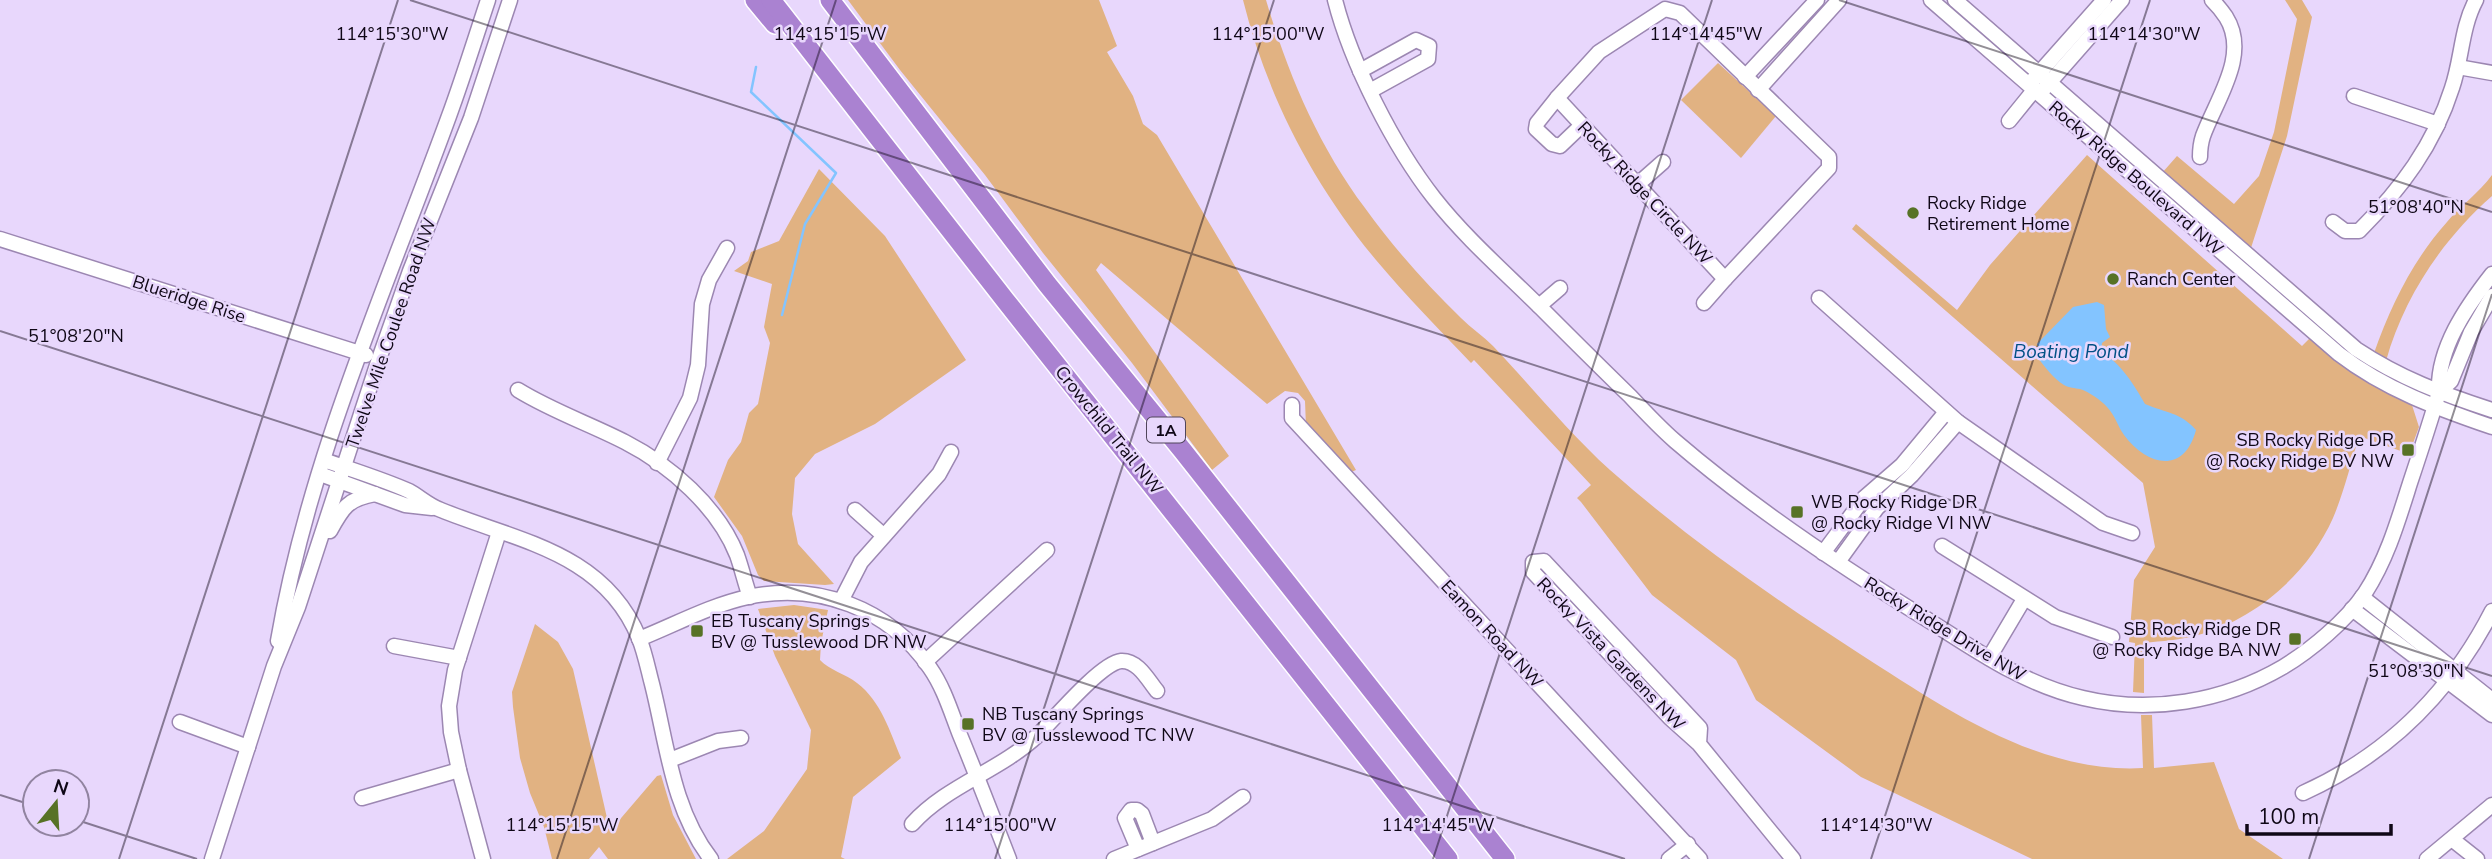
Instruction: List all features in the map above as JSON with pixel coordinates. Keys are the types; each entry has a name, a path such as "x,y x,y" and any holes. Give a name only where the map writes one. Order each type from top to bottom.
{"highway":[{"path":"755,0 878,149 895,161"},
{"name":"Crowchild Trail NW","path":"771,0 895,161 1448,859"},
{"name":"1A","path":"830,0 1048,284 1505,859"}],"street":[{"name":"Twelve Mile Coulee Road NW","path":"274,666 288,590 322,467 359,353 450,115 488,0"},
{"name":"Twelve Mile Coulee Road NW","path":"212,859 274,666 298,607 379,359 410,271 471,118 510,0"},
{"name":"Rocky Ridge Drive NW","path":"1335,0 1340,21 1360,71 1405,154 1433,198 1474,243 1673,440 1823,552 1989,658 2034,682 2086,699 2140,706 2177,703 2231,691 2280,669 2316,643 2357,603 2379,568 2392,537 2440,392 2439,373 2450,342 2473,300 2492,275"},
{"path":"1745,77 1816,0"},
{"path":"1758,90 1839,0"},
{"name":"Rocky Ridge Boulevard NW","path":"1931,0 2038,85 2356,349 2385,369 2492,410"},
{"name":"Rocky Ridge Boulevard NW","path":"1955,0 2038,85 2339,354 2390,388 2492,427"},
{"path":"2009,121 2104,0"},
{"path":"2038,85 2122,0"},
{"path":"2200,157 2202,138 2225,86 2233,51 2233,35 2227,17 2212,0"},
{"path":"2333,222 2345,231 2358,231 2421,158 2438,124 2458,67 2470,1"},
{"name":"Rocky Ridge Circle NW","path":"1665,9 1679,13 1745,77 1829,157 1829,168 1725,279 1557,98 1599,52 1665,9"},
{"path":"1360,71 1416,40 1429,46 1427,59 1370,91"},
{"path":"2458,67 2492,73"},
{"path":"2354,96 2438,124"},
{"path":"1557,98 1537,122 1536,129 1552,144 1560,146 1581,125"},
{"path":"1638,184 1663,162"},
{"name":"Blueridge Rise","path":"0,239 379,359"},
{"path":"657,463 690,398 698,365 702,304 709,280 726,248"},
{"path":"1704,303 1725,279"},
{"path":"1539,306 1560,288"},
{"name":"Rocky Ridge Drive NW","path":"2440,392 2451,382 2471,332 2492,296"},
{"path":"1819,298 1952,417 2103,523 2132,533"},
{"path":"518,390 548,407 627,443 692,491 719,523 737,554 750,597"},
{"name":"Eamon Road NW","path":"1292,405 1292,418 1700,859"},
{"path":"1838,562 1877,508 1952,417"},
{"path":"841,601 860,562 939,474 951,452"},
{"path":"322,467 411,492 437,509 547,549 579,565 595,578 621,605 639,639 685,815 711,859"},
{"path":"1823,552 1864,498 1907,470"},
{"path":"342,474 375,494 405,505 437,509"},
{"path":"313,563 337,518 349,502 375,494"},
{"path":"1864,498 1877,508"},
{"path":"855,510 883,535"},
{"path":"484,859 459,770 449,706 452,682 499,532"},
{"path":"1942,546 2055,617 2112,637"},
{"path":"925,662 1047,550"},
{"name":"Rocky Vista Gardens NW","path":"1699,744 1700,728 1544,561 1533,562 1533,572 1670,718 1699,744 1793,859"},
{"path":"639,639 726,603 783,592 800,592 841,601 873,614 892,627 925,662 947,699 1009,859"},
{"path":"1989,658 2024,599"},
{"path":"2357,603 2451,676 2492,715"},
{"path":"2303,793 2339,776 2388,743 2429,704 2451,676 2492,611"},
{"path":"394,646 459,658"},
{"path":"912,824 926,808 1022,749 1071,699 1114,663 1123,661 1134,664 1157,691"},
{"path":"2451,676 2492,700"},
{"path":"180,722 247,747"},
{"path":"670,760 718,741 741,738"},
{"path":"362,798 459,770"},
{"path":"1114,859 1223,813 1243,797"},
{"path":"2427,859 2492,805"},
{"path":"1138,849 1125,818 1131,810 1142,814 1153,843"},
{"path":"2453,840 2477,859"},
{"path":"1669,859 1688,844"}],"shaded area":[{"path":"848,0 1099,0 1117,46 1107,52 1133,96 1143,124 1157,135 1356,470 1349,473 1306,427 1305,401 1298,393 1285,391 1267,404 1101,263 1096,270 1229,456 1212,470 1132,363 1043,253"},
{"path":"1243,0 1266,0 1284,55 1319,134 1348,184 1387,237 1435,292 1493,346 1580,441 1669,520 1795,611 1924,695 1993,733 2029,749 2104,767 2143,768 2141,715 2152,715 2154,768 2214,762 2239,829 2283,859 2032,859 1861,777 1756,700 1736,660 1652,595 1577,498 1591,485 1474,360 1471,363 1423,312 1353,231 1295,138 1265,70"},
{"path":"2285,0 2302,0 2312,17 2287,136 2250,251 2162,173 2177,156 2234,204 2259,176 2274,132 2297,19"},
{"path":"1718,63 1776,116 1741,158 1681,100"},
{"path":"2087,155 2302,346 2310,338 2359,374 2412,405 2419,427 2409,454 2359,436 2341,498 2322,538 2295,575 2260,606 2219,628 2198,635 2144,643 2144,693 2133,692 2135,643 2129,642 2134,580 2155,547 2143,483 1852,229 1856,224 1957,310 1990,265"},
{"path":"819,169 885,236 966,360 875,424 815,454 795,478 792,514 798,544 834,584 825,585 764,581 758,575 742,536 714,497 728,460 741,442 749,413 758,404 770,343 764,327 772,284 734,271 748,261 751,252 779,241"},
{"path":"2492,175 2492,196 2457,231 2427,271 2403,314 2386,361 2374,353 2404,284 2435,237"},
{"path":"794,605 828,610 820,660 865,690 884,718 901,758 853,797 841,857 845,859 727,859 764,831 807,769 811,730 775,656 758,609"},
{"path":"535,624 558,642 573,669 610,831 657,776 661,775 673,815 696,859 608,859 599,847 589,859 552,859 520,758 513,707 512,692"}],"water":[{"name":"Boating Pond","path":"2097,302 2104,305 2106,329 2110,337 2102,343 2101,352 2121,368 2145,404 2178,416 2196,430 2183,454 2174,460 2164,461 2143,454 2124,435 2104,404 2087,392 2060,382 2038,358 2040,352 2037,344 2073,307"}],"waterway":[{"path":"756,67 751,92 836,173 805,224 782,315"}],"place":[{"name":"Rocky Ridge Retirement Home","path":"1913,213"},
{"name":"Ranch Center","path":"2113,279"},
{"name":"SB Rocky Ridge DR @ Rocky Ridge BV NW","path":"2408,450"},
{"name":"WB Rocky Ridge DR @ Rocky Ridge VI NW","path":"1797,512"},
{"name":"EB Tuscany Springs BV @ Tusslewood DR NW","path":"697,631"},
{"name":"SB Rocky Ridge DR @ Rocky Ridge BA NW","path":"2295,639"},
{"name":"NB Tuscany Springs BV @ Tusslewood TC NW","path":"968,724"}]}
